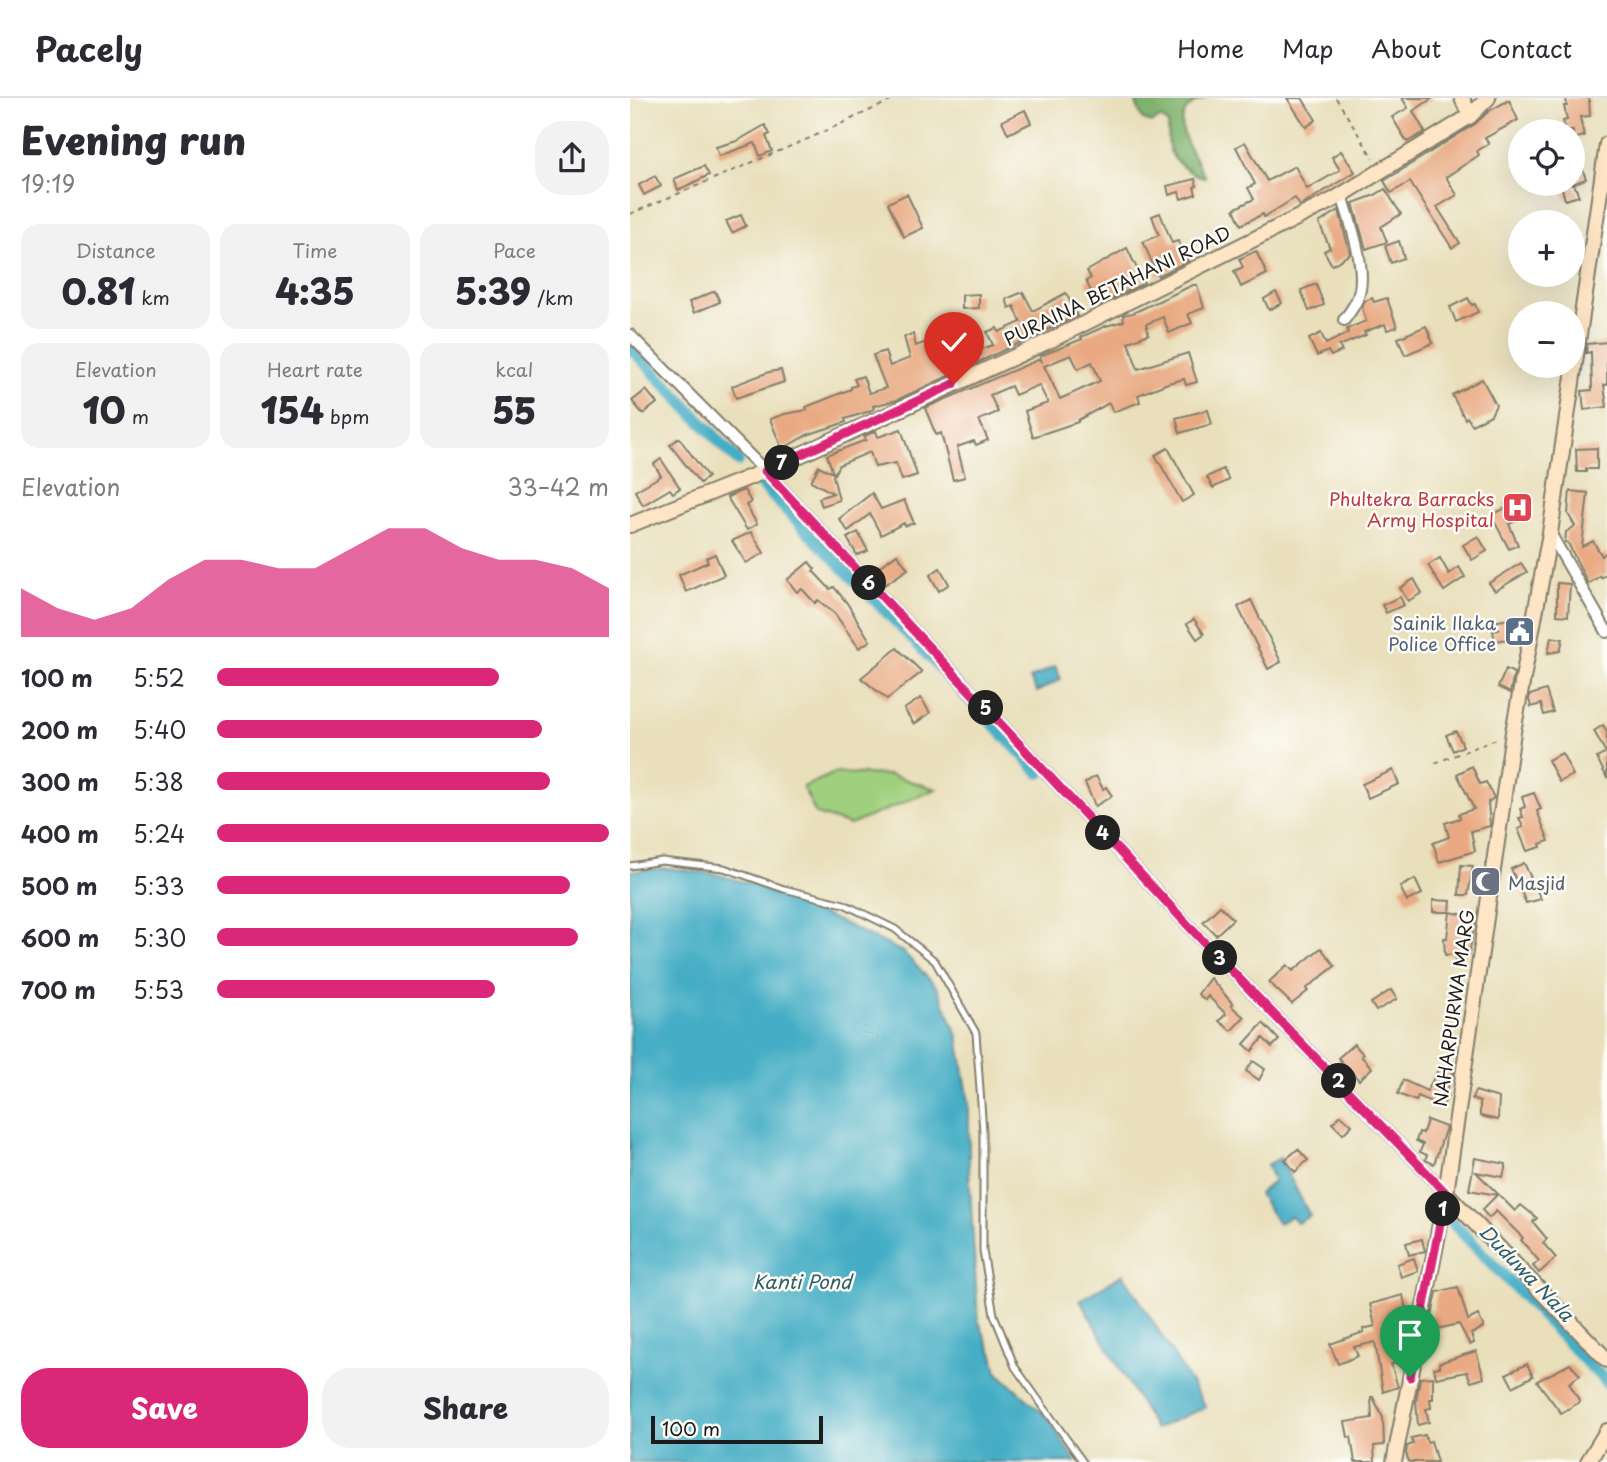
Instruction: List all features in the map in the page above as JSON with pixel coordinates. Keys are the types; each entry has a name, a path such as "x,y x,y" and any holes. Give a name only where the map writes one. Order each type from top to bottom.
{"main road":[{"path":"1462,98 1470,116"},
{"name":"PURAINA BETAHANI ROAD","path":"630,525 765,471 1049,341 1342,195 1470,116 1488,98"},
{"name":"NAHARPURWA MARG","path":"1394,1462 1446,1193 1513,732 1550,533 1607,144"},
{"path":"1446,1193 1607,1360"},
{"path":"1588,1462 1607,1431"}],"street":[{"path":"1342,195 1361,270 1360,293 1344,320"},
{"path":"630,335 765,471 1199,937 1446,1193"},
{"path":"1550,533 1607,632"}],"lane":[{"path":"630,866 662,861 724,868 784,889 844,904 895,929 935,961 976,1033 983,1132 983,1251 994,1315 1015,1367 1083,1462"}],"path":[{"path":"630,214 897,98"},
{"path":"1336,98 1381,171"},
{"path":"1434,763 1513,732"}],"green space":[{"path":"1138,98 1206,98 1192,104 1185,112 1182,122 1187,143 1205,177 1190,171 1172,156 1168,123 1160,118 1152,123 1143,120 1136,103"},
{"path":"835,773 890,775 936,789 850,825 816,814 803,787"}],"water":[{"path":"1055,666 1061,679 1037,692 1030,679"},
{"name":"Kanti Pond","path":"667,868 715,874 752,884 847,925 903,952 937,987 958,1036 969,1102 969,1170 978,1320 997,1372 1049,1419 1076,1462 630,1462 630,871"},
{"path":"1280,1158 1310,1216 1297,1223 1291,1216 1278,1224 1259,1194 1274,1181 1267,1165"},
{"path":"1123,1274 1206,1407 1155,1429 1080,1300"}],"building":[{"path":"1287,98 1302,98 1316,120 1306,127"},
{"path":"1402,98 1433,98 1413,111 1425,132 1407,142 1392,117 1408,108"},
{"path":"1566,98 1589,98 1590,116 1567,119 1564,106 1567,106"},
{"path":"1509,100 1518,119 1508,119 1508,125 1485,138 1489,144 1477,151 1479,155 1446,177 1457,195 1437,207 1460,243 1452,248 1410,182 1391,193 1384,181 1475,124 1489,111"},
{"path":"1025,110 1031,123 1008,134 1002,121"},
{"path":"765,125 770,134 766,136 772,151 760,156 755,143 719,156 716,147 737,141"},
{"path":"1245,142 1267,181 1295,166 1307,189 1340,170 1332,157 1341,151 1355,172 1300,206 1295,198 1264,217 1263,214 1241,225 1234,209 1254,199 1248,188 1255,184 1236,147"},
{"path":"704,166 709,175 678,190 674,179"},
{"path":"655,176 661,186 644,195 639,185"},
{"path":"1195,179 1196,194 1181,199 1179,192 1169,195 1167,186"},
{"path":"1385,189 1401,214 1381,227 1387,242 1366,249 1353,203"},
{"path":"907,194 923,228 904,237 888,203"},
{"path":"1339,210 1350,254 1332,265 1324,251 1330,248 1319,223"},
{"path":"1160,213 1172,243 1178,241 1188,261 1158,276 1143,242 1159,235 1152,216"},
{"path":"741,215 746,226 732,233 726,221"},
{"path":"1399,241 1404,258 1391,263 1385,246"},
{"path":"1127,248 1144,283 1098,306 1086,281 1091,278 1087,271"},
{"path":"1256,251 1267,274 1241,287 1234,271 1243,267 1239,259"},
{"path":"1316,284 1324,305 1309,311 1301,290"},
{"path":"1197,285 1204,308 1188,314 1192,323 1169,333 1163,317 1146,324 1149,334 1128,342 1138,369 1188,353 1197,382 1186,385 1184,379 1168,383 1138,395 1140,402 1113,412 1109,403 1078,422 1033,437 1025,411 1048,403 1039,385 1015,395 1011,386 990,395 998,412 979,420 988,440 976,445 974,441 957,447 965,477 953,480 941,433 936,435 925,408 1040,359 1042,363 1040,356 1106,326 1124,321 1123,315","holes":["1071,355 1078,369 1092,362 1100,381 1060,399 1044,366"]},
{"path":"715,291 720,302 694,313 689,302"},
{"path":"1023,292 1033,311 1066,293 1077,316 897,400 873,406 874,409 807,435 782,449 770,419 807,410 806,407 851,389 857,385 854,379 863,376 869,393 886,388 873,355 885,351 890,366 910,358 904,337 913,334 916,346 937,338 941,350 967,343 971,353 993,345 987,332 997,328 999,332 1021,322 1014,306 1009,308 1006,299"},
{"path":"1276,292 1282,303 1269,310 1264,299"},
{"path":"979,294 979,308 962,309 962,295"},
{"path":"1372,298 1374,302 1387,298 1397,327 1387,330 1385,324 1339,346 1342,351 1331,356 1328,351 1317,356 1309,339 1321,333 1326,344 1348,333 1347,329 1366,321 1362,308 1365,301"},
{"path":"1468,298 1472,305 1475,304 1478,312 1456,322 1450,307"},
{"path":"1426,326 1433,343 1405,355 1398,338"},
{"path":"1607,342 1607,385 1604,385 1607,407 1584,410 1582,391 1592,390 1591,352 1586,353 1587,344"},
{"path":"781,370 784,382 736,398 732,386"},
{"path":"1482,379 1496,405 1491,415 1472,425 1467,417 1465,419 1452,395"},
{"path":"646,390 657,403 643,414 632,401"},
{"path":"1208,410 1212,424 1180,433 1176,418"},
{"path":"901,429 917,475 902,480 896,463 875,467 870,452 839,465 833,476 839,500 822,506 819,498 833,493 811,481 819,466 833,473 827,455 866,440 864,436 876,431 878,437"},
{"path":"679,438 708,477 700,483 670,445"},
{"path":"1168,448 1194,495 1182,502 1155,455"},
{"path":"1597,448 1597,469 1577,472 1576,449"},
{"path":"661,459 680,488 673,493 670,489 643,505 635,491 661,476 654,464"},
{"path":"1223,469 1229,480 1213,488 1207,477"},
{"path":"744,490 751,502 746,505 757,524 747,530 727,497"},
{"path":"1570,491 1588,493 1582,547 1593,541 1602,556 1607,552 1607,574 1588,584 1568,543 1565,542 1566,532 1575,526 1568,514"},
{"path":"872,493 881,509 904,500 914,523 905,526 904,523 881,535 870,514 848,531 839,519"},
{"path":"1518,499 1525,517 1509,524 1518,545 1509,549 1491,515 1506,508 1505,504"},
{"path":"751,532 764,553 746,563 732,541"},
{"path":"858,532 868,551 857,555 847,538"},
{"path":"1478,536 1487,551 1472,560 1463,545"},
{"path":"715,554 724,575 686,592 679,575 708,562 706,558"},
{"path":"897,554 908,569 883,586 871,573"},
{"path":"1440,558 1449,574 1459,567 1465,577 1444,591 1428,565"},
{"path":"809,562 815,569 813,571 830,589 834,587 847,603 870,641 859,648 835,614 818,600 815,603 802,589 797,592 787,580"},
{"path":"1521,563 1527,572 1495,591 1489,583"},
{"path":"940,568 949,584 939,591 930,575"},
{"path":"1414,579 1422,593 1408,601 1400,588"},
{"path":"1557,583 1570,584 1568,616 1557,615"},
{"path":"1400,597 1404,605 1386,613 1382,605"},
{"path":"1251,600 1281,662 1268,669 1238,607"},
{"path":"1518,618 1519,627 1523,626 1521,637 1495,641 1493,631 1499,630 1497,621"},
{"path":"1194,619 1204,634 1197,639 1187,624"},
{"path":"1551,637 1563,639 1560,651 1548,653"},
{"path":"897,648 922,672 887,699 861,678"},
{"path":"1506,669 1514,673 1510,693 1498,687"},
{"path":"1546,690 1553,712 1544,715 1541,704 1531,707 1529,699 1530,695"},
{"path":"921,698 930,713 914,724 904,709"},
{"path":"1603,725 1607,732 1607,778 1597,758 1606,753 1594,731"},
{"path":"1456,731 1463,746 1453,751 1446,735"},
{"path":"1562,753 1573,775 1559,782 1548,760"},
{"path":"1472,766 1480,784 1486,782 1494,798 1488,802 1490,826 1471,831 1475,851 1439,862 1433,843 1449,837 1445,823 1474,809 1457,774"},
{"path":"1393,770 1399,784 1368,798 1362,784"},
{"path":"1096,776 1103,789 1106,787 1112,796 1095,806 1085,783"},
{"path":"1534,793 1541,809 1537,811 1549,841 1540,844 1541,847 1527,851 1518,829 1523,827 1519,818 1523,817 1520,809 1525,807 1522,797"},
{"path":"1524,863 1541,899 1526,903 1511,869"},
{"path":"1461,865 1473,866 1468,895 1459,895"},
{"path":"1415,879 1422,894 1407,901 1400,887"},
{"path":"1433,900 1451,901 1450,912 1433,912"},
{"path":"1220,906 1233,919 1216,935 1203,922"},
{"path":"1450,912 1476,917 1469,954 1465,953 1464,962 1455,961 1455,954 1445,955 1444,938 1447,938"},
{"path":"1321,948 1335,966 1292,1004 1269,982 1287,965 1293,971"},
{"path":"1210,978 1233,1004 1231,1006 1244,1017 1231,1031 1219,1021 1226,1014 1208,996 1205,1000 1198,994"},
{"path":"1391,990 1397,999 1376,1011 1371,1003"},
{"path":"1263,1023 1279,1040 1272,1047 1263,1038 1252,1051 1244,1044"},
{"path":"1354,1044 1372,1068 1359,1080 1338,1058"},
{"path":"1253,1061 1265,1069 1259,1080 1246,1071"},
{"path":"1440,1066 1454,1072 1442,1107 1418,1096 1416,1101 1398,1094 1403,1080 1427,1091"},
{"path":"1475,1091 1499,1098 1498,1120 1480,1116 1480,1102 1472,1099"},
{"path":"1341,1115 1352,1125 1343,1134 1332,1123"},
{"path":"1427,1120 1446,1127 1434,1164 1425,1160 1427,1155 1420,1152 1423,1144 1416,1141 1419,1132 1423,1133"},
{"path":"1298,1149 1308,1160 1295,1172 1285,1160"},
{"path":"1475,1158 1506,1164 1503,1177 1476,1172 1515,1211 1521,1205 1537,1218 1533,1222 1547,1239 1543,1243 1556,1258 1539,1273 1533,1266 1539,1261 1521,1240 1523,1238 1496,1211 1489,1218 1482,1210 1497,1195 1469,1190"},
{"path":"1422,1239 1425,1251 1409,1255 1406,1243"},
{"path":"1414,1258 1418,1271 1401,1277 1397,1264"},
{"path":"1458,1287 1468,1320 1478,1315 1484,1327 1471,1334 1474,1343 1470,1345 1459,1324 1429,1331 1437,1292"},
{"path":"1403,1295 1406,1310 1398,1311 1404,1334 1399,1336 1403,1362 1391,1364 1398,1387 1383,1392 1375,1342 1354,1347 1358,1356 1338,1364 1330,1344 1375,1326 1370,1304"},
{"path":"1476,1351 1484,1378 1471,1382 1467,1372 1436,1378 1434,1368 1440,1367 1439,1363"},
{"path":"1527,1364 1533,1376 1513,1387 1506,1374"},
{"path":"1570,1364 1580,1375 1569,1383 1580,1402 1561,1413 1537,1381"},
{"path":"1433,1377 1433,1399 1430,1399 1431,1408 1426,1409 1429,1422 1418,1425 1416,1401 1420,1378"},
{"path":"1371,1397 1383,1418 1384,1445 1374,1446 1375,1462 1355,1462 1351,1437 1348,1437 1345,1422 1372,1418"},
{"path":"1425,1435 1427,1442 1431,1441 1437,1462 1409,1462 1406,1453 1407,1446 1413,1444 1411,1438"}],"waterway":[{"path":"630,347 738,461"},
{"path":"755,478 1040,773"},
{"name":"Duduwa Nala","path":"1449,1219 1607,1383"}],"place":[{"name":"Phultekra Barracks Army Hospital","path":"1517,508"},
{"name":"Sainik Ilaka Police Office","path":"1519,632"},
{"name":"Masjid","path":"1485,882"}],"route":[{"path":"954,384 765,471 1199,937 1446,1193 1410,1377"}]}
